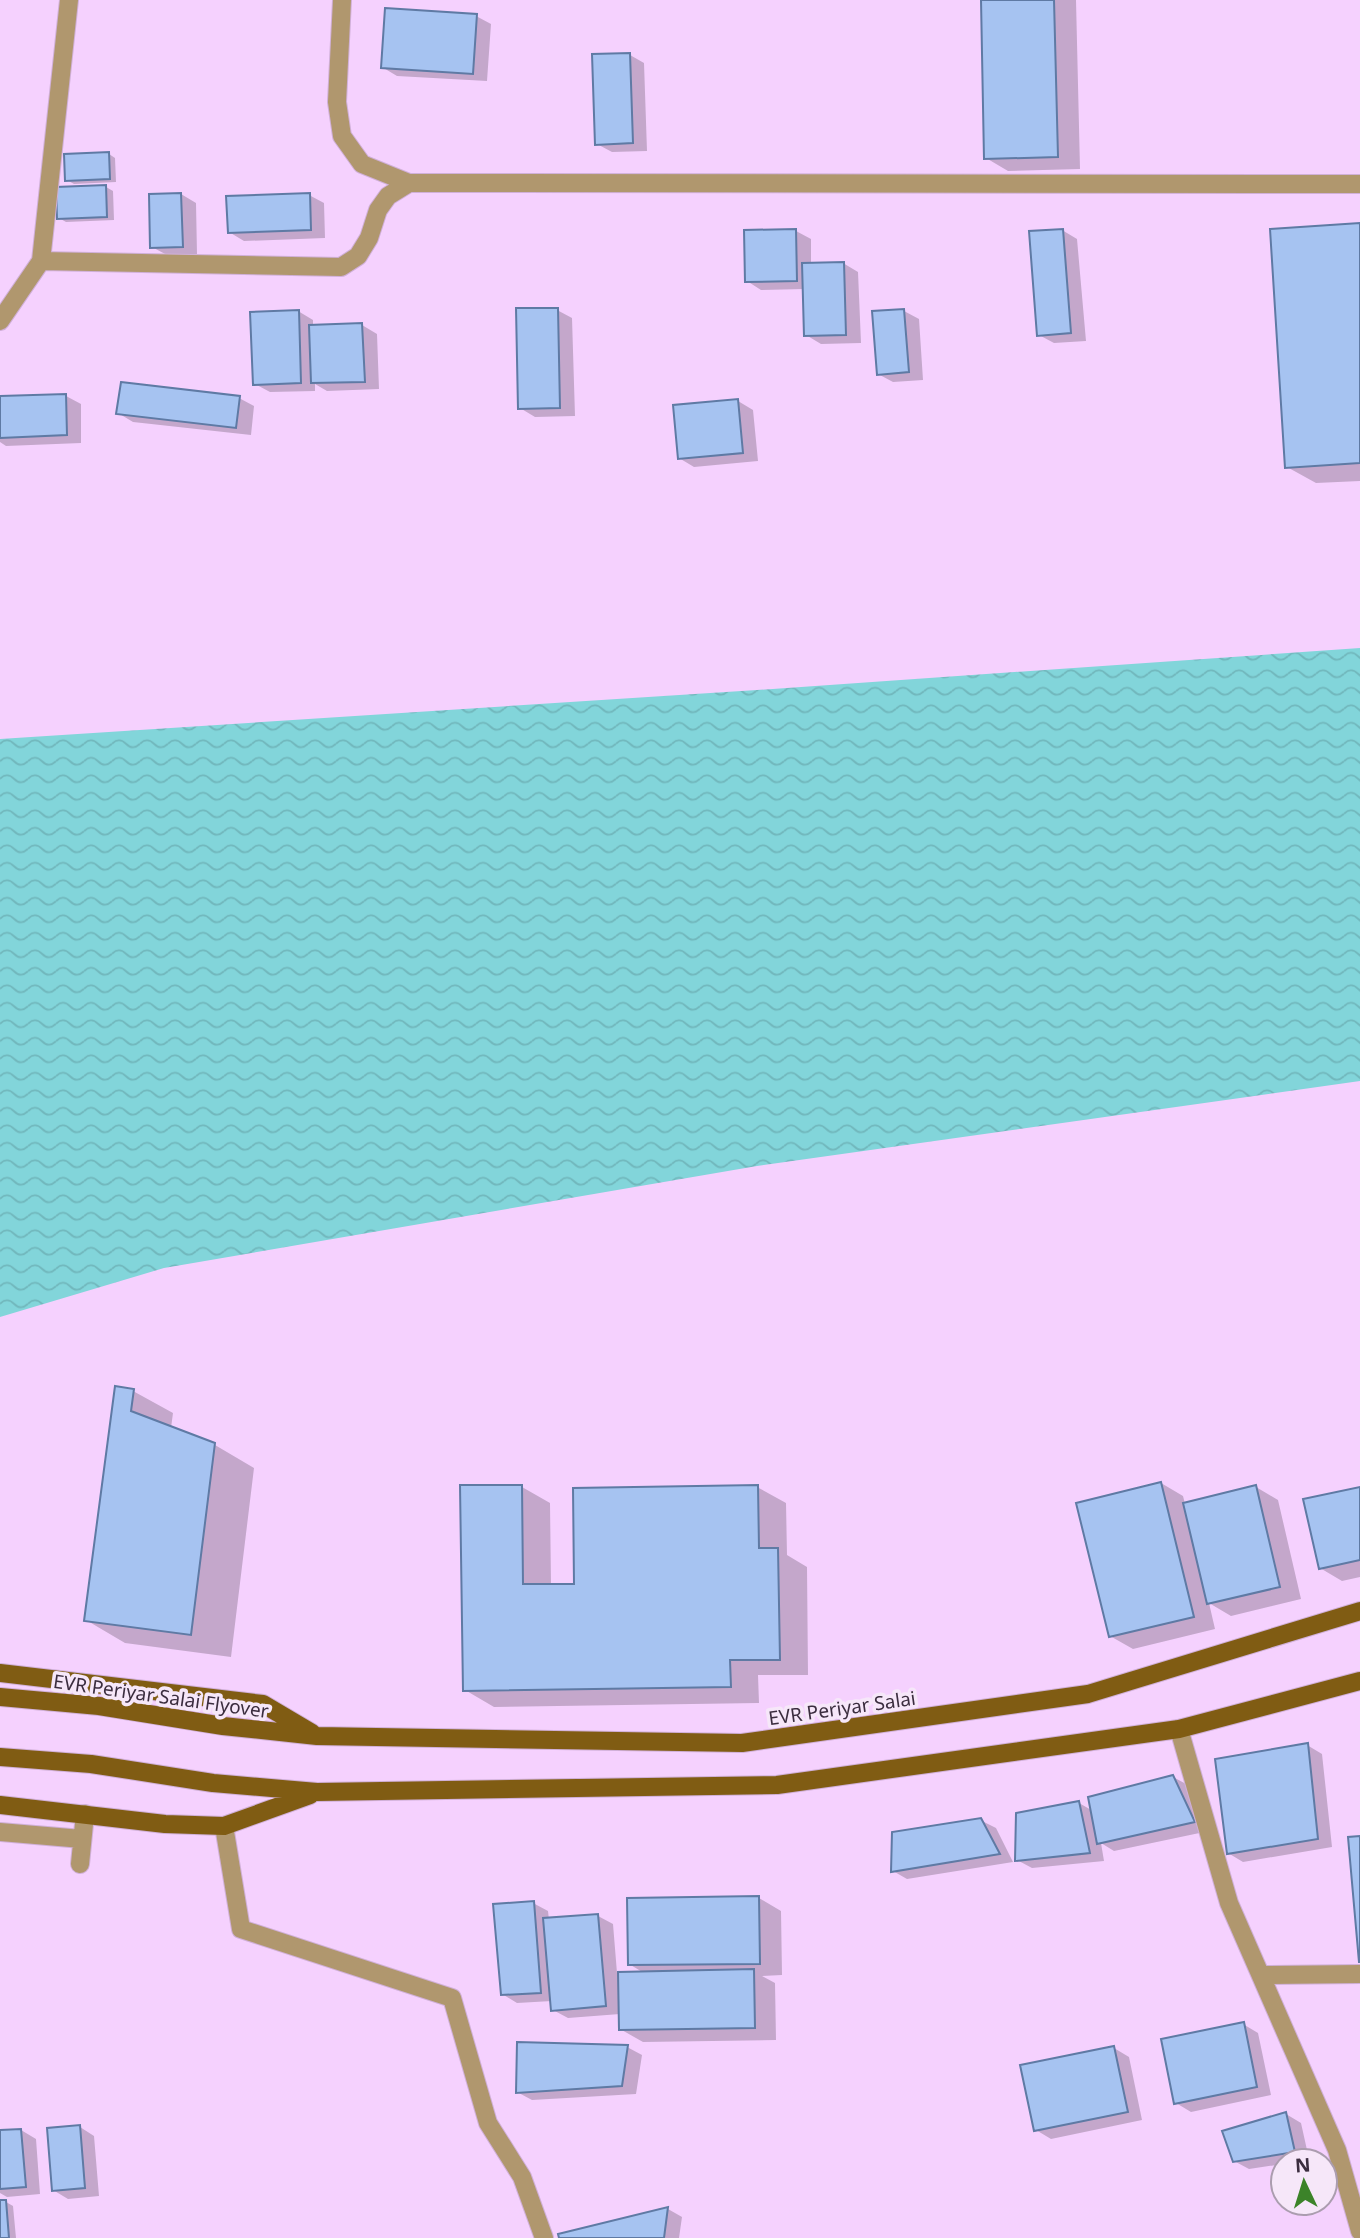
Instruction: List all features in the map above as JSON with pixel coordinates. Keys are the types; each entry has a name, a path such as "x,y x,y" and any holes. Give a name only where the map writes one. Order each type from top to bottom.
{"main road":[{"name":"EVR Periyar Salai","path":"317,1737 742,1743 1088,1694 1360,1611"},
{"path":"0,1673 263,1703 317,1737"},
{"path":"0,1756 91,1764 213,1783 317,1792 777,1785 1179,1729 1360,1681"},
{"name":"EVR Periyar Salai Flyover","path":"0,1697 99,1706 223,1726 317,1737"},
{"path":"0,1805 166,1824 224,1826 317,1792"}],"street":[{"path":"0,321 41,261 69,0"},
{"path":"342,0 337,102 342,136 362,164 408,183 1360,184"},
{"path":"41,261 341,267 358,256 369,238 378,210 388,196 408,183"},
{"path":"1179,1729 1229,1903 1337,2150 1360,2231"},
{"path":"80,1864 85,1814"},
{"path":"224,1826 241,1929 452,1998 488,2123 522,2178 544,2238"},
{"path":"0,1832 82,1839"},
{"path":"1261,1975 1360,1974"}],"water":[{"path":"1360,648 1360,1081 757,1166 164,1268 0,1317 0,739"}],"building":[{"path":"981,0 1054,0 1058,157 984,159"},
{"path":"385,8 477,14 473,74 381,68"},
{"path":"630,53 633,143 595,145 592,54"},
{"path":"109,152 110,179 65,181 64,154"},
{"path":"106,185 107,217 57,219 56,187"},
{"path":"181,193 183,247 150,248 149,194"},
{"path":"310,193 311,230 228,233 226,196"},
{"path":"1360,223 1360,463 1285,468 1270,229"},
{"path":"796,229 797,281 745,282 744,230"},
{"path":"1063,229 1071,333 1037,336 1029,231"},
{"path":"844,262 846,335 804,336 802,263"},
{"path":"516,308 558,308 560,408 518,409"},
{"path":"904,309 909,372 877,375 872,311"},
{"path":"299,310 301,383 253,385 250,312"},
{"path":"362,323 365,382 311,383 309,325"},
{"path":"121,382 240,396 236,428 116,414"},
{"path":"66,394 67,435 0,438 0,396"},
{"path":"738,399 743,453 678,459 673,405"},
{"path":"115,1386 134,1389 131,1411 215,1443 191,1635 84,1621"},
{"path":"1161,1482 1194,1617 1109,1637 1076,1503"},
{"path":"460,1485 522,1485 523,1584 574,1584 573,1488 758,1485 759,1548 778,1548 780,1660 730,1660 731,1687 463,1691"},
{"path":"1256,1485 1280,1587 1207,1604 1183,1503"},
{"path":"1360,1487 1360,1560 1319,1569 1303,1499"},
{"path":"1308,1743 1318,1839 1227,1854 1215,1759"},
{"path":"1173,1775 1195,1822 1097,1844 1088,1797"},
{"path":"1079,1801 1090,1853 1015,1861 1016,1813"},
{"path":"981,1818 1000,1854 891,1872 892,1832"},
{"path":"1360,1836 1360,1962 1359,1962 1348,1837"},
{"path":"759,1896 760,1964 628,1965 627,1898"},
{"path":"534,1901 541,1993 501,1995 493,1904"},
{"path":"598,1914 606,2006 551,2011 543,1918"},
{"path":"754,1969 755,2028 619,2030 618,1972"},
{"path":"1244,2022 1257,2087 1174,2104 1161,2039"},
{"path":"517,2042 628,2045 622,2086 516,2093"},
{"path":"1114,2046 1128,2112 1034,2131 1020,2065"},
{"path":"1286,2112 1294,2147 1269,2147 1269,2156 1233,2162 1222,2131"},
{"path":"80,2125 85,2188 52,2191 47,2128"},
{"path":"21,2129 26,2187 0,2189 0,2130"},
{"path":"0,2200 6,2200 9,2238 0,2238"},
{"path":"668,2207 664,2238 559,2238 558,2234"}]}
